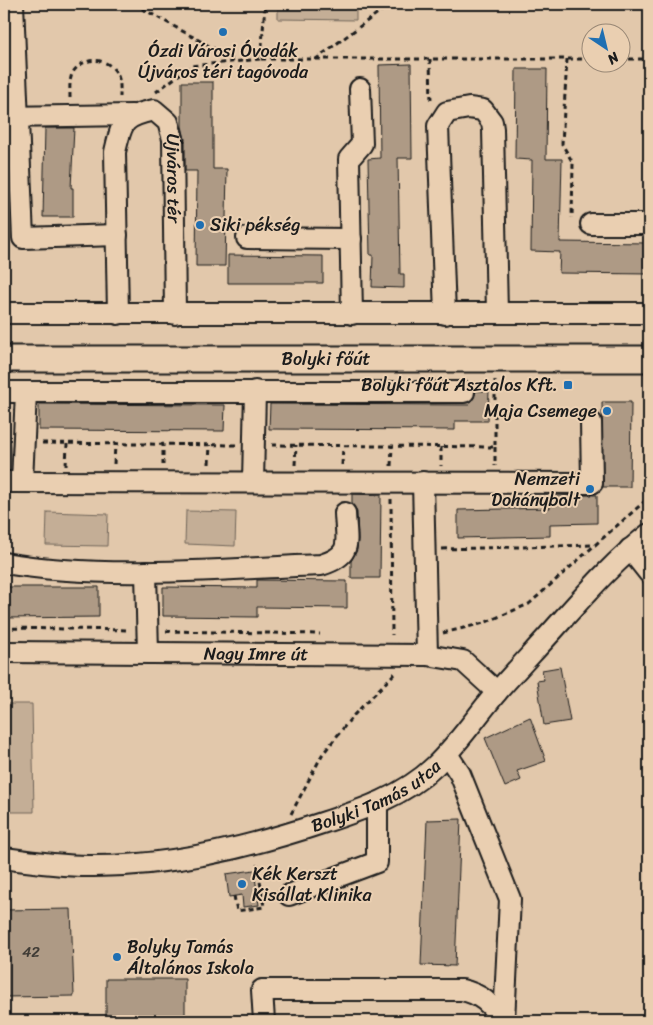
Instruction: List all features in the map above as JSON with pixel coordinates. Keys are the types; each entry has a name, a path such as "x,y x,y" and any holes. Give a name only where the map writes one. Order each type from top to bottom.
{"main road":[{"name":"Bolyki főút","path":"4,359 648,369"}],"street":[{"path":"13,4 11,117 23,238 116,236"},
{"path":"352,314 350,159 362,144 360,89"},
{"path":"11,117 126,107 115,152 118,314"},
{"name":"Újváros tér","path":"126,107 154,110 168,122 174,139 175,314"},
{"path":"445,314 438,126 448,112 469,108 483,110 492,122 493,129 497,314"},
{"path":"591,224 649,224"},
{"path":"247,238 351,239"},
{"path":"4,313 649,313"},
{"path":"253,482 255,391"},
{"path":"4,392 464,392"},
{"path":"26,392 24,443 13,482 592,483 591,422"},
{"path":"419,655 426,635 423,482"},
{"path":"4,563 31,568 146,572 321,565 334,561 343,555 346,543 345,513"},
{"name":"Bolyki Tamás utca","path":"4,858 54,864 114,865 186,858 255,844 377,803 419,779 447,754 497,692 630,549 649,534"},
{"path":"630,549 649,573"},
{"path":"146,572 148,653"},
{"name":"Nagy Imre út","path":"4,652 419,655 463,661 497,692"},
{"path":"447,754 460,774 510,899 504,1021"},
{"path":"289,895 377,862 377,803"},
{"path":"264,1021 262,990 462,990 486,1000 500,1021"}],"path":[{"path":"134,4 237,62"},
{"path":"260,60 265,4"},
{"path":"316,59 390,4"},
{"path":"567,58 562,144 572,163 572,225 591,224"},
{"path":"148,97 191,66 260,60 580,58"},
{"path":"630,58 649,58"},
{"path":"70,100 72,74 80,65 101,60 110,65 117,74 126,107"},
{"path":"382,635 426,635 457,631 484,623 529,604 645,501 648,369"},
{"path":"24,443 495,447 495,380"},
{"path":"392,446 392,635"},
{"path":"424,550 595,545"},
{"path":"4,628 323,634"},
{"path":"280,836 322,755 352,717 419,655"},
{"path":"234,896 237,911 264,908 255,844"}],"shaded area":[{"path":"278,4 356,4 356,20 278,19"},
{"path":"186,511 236,512 235,546 185,544"},
{"path":"47,512 108,514 107,546 46,545"},
{"path":"4,704 32,704 34,812 4,812"},
{"path":"4,1017 70,1018 70,1021 4,1021"}],"building":[{"path":"411,64 412,158 398,158 400,274 404,274 404,288 372,287 373,255 370,255 368,159 380,158 379,65"},
{"path":"516,69 547,69 546,159 562,159 560,242 649,243 649,274 559,273 560,252 531,251 532,160 515,159"},
{"path":"182,82 213,82 213,169 227,169 225,266 196,266 197,171 185,171"},
{"path":"45,128 74,128 71,188 73,188 73,217 43,217"},
{"path":"228,255 323,256 323,283 228,283"},
{"path":"476,391 489,391 488,421 455,421 455,430 269,429 270,404 469,405"},
{"path":"602,402 631,402 630,487 603,487"},
{"path":"39,404 225,405 224,431 39,430"},
{"path":"352,494 381,495 380,578 351,578 351,561 357,550 358,539 357,512 352,504"},
{"path":"597,495 597,523 550,524 550,536 458,538 458,510 550,508 549,496"},
{"path":"257,580 347,581 347,608 257,607 257,617 163,616 163,587 257,588"},
{"path":"4,587 99,587 99,617 4,618"},
{"path":"560,667 570,721 544,725 537,681 544,680 542,670"},
{"path":"530,717 546,761 517,771 521,780 505,787 485,738"},
{"path":"461,819 455,966 421,965 427,820"},
{"name":"Kék Kerszt Kisállat Klinika","path":"254,870 259,905 243,907 242,895 229,897 226,874"},
{"path":"71,909 74,996 4,997 4,910"},
{"path":"106,979 185,979 185,1021 106,1021"}],"place":[{"name":"Ózdi Városi Óvodák Újváros téri tagóvoda","path":"223,32"},
{"name":"Siki pékség","path":"200,225"},
{"name":"Bolyki főút Asztalos Kft.","path":"568,385"},
{"name":"Maja Csemege","path":"607,411"},
{"name":"Nemzeti Dohánybolt","path":"590,489"},
{"name":"Kék Kerszt Kisállat Klinika","path":"242,884"},
{"name":"Bolyky Tamás Általános Iskola","path":"117,957"}]}
